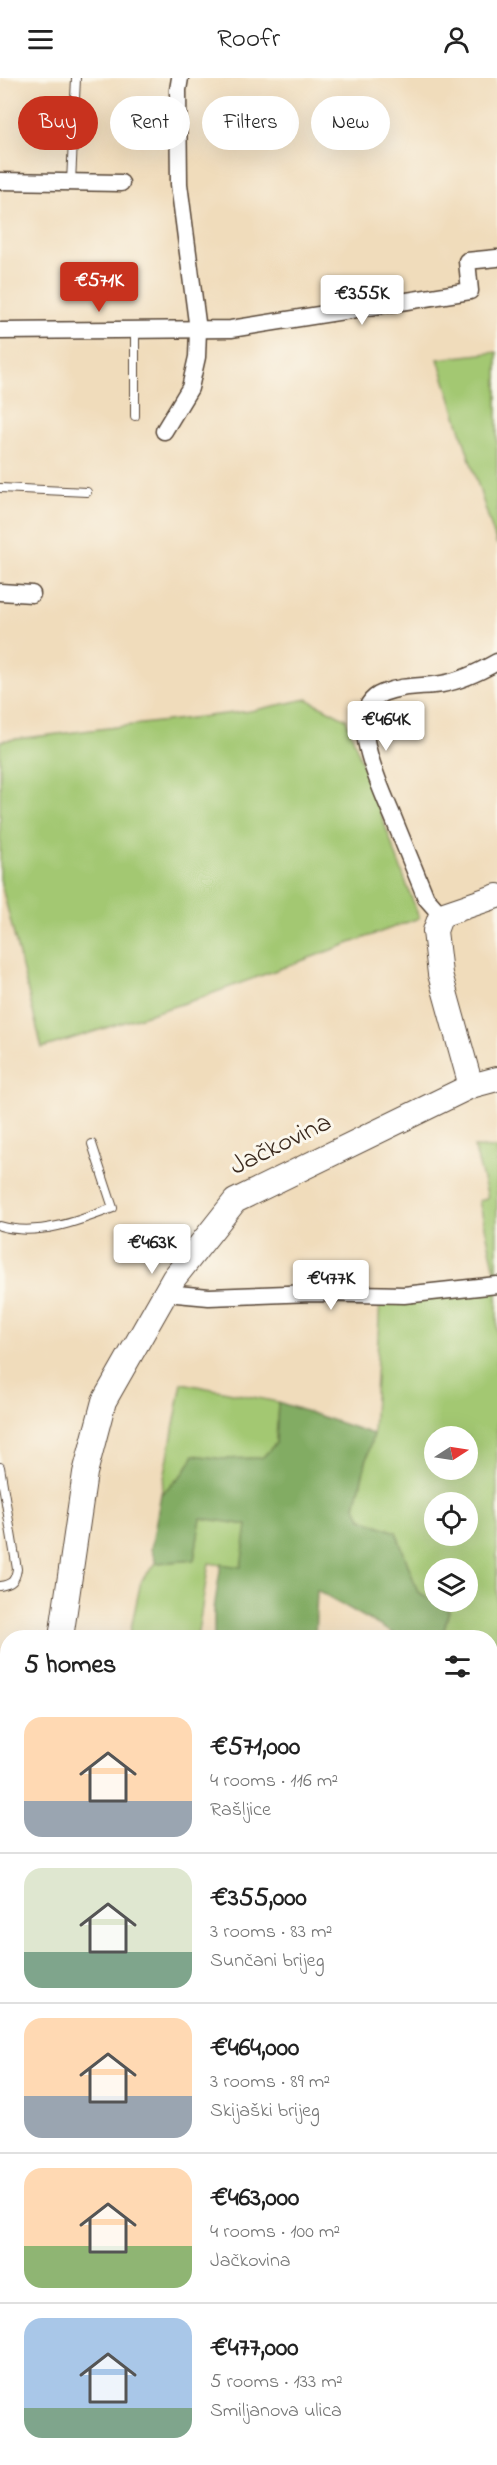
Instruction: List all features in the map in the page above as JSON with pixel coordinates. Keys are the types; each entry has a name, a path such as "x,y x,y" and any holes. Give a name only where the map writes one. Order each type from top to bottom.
{"street":[{"path":"165,431 190,388 197,357 198,330 179,184 178,90 180,78"},
{"path":"0,181 121,183"},
{"path":"0,331 198,330 243,327 470,291 467,261 497,258"},
{"path":"0,592 32,594"},
{"path":"441,915 426,898 370,762 364,733 365,715 370,703 380,693 398,688 444,684 497,662"},
{"path":"441,915 497,896"},
{"path":"441,915 435,931 440,974 471,1086"},
{"name":"Jačkovina","path":"62,1630 85,1473 104,1401 181,1268 235,1201 471,1086 497,1079"},
{"path":"165,1293 208,1296 312,1293 404,1295 497,1285"}],"lane":[{"path":"71,182 76,78"},
{"path":"135,331 135,416"},
{"path":"0,488 87,492"},
{"path":"0,1226 33,1229 65,1224 113,1208 92,1144"},
{"path":"0,1467 17,1569 15,1579 11,1584 0,1586"}],"green space":[{"path":"497,352 497,545 438,359"},
{"path":"307,699 346,719 419,918 194,1000 42,1048 0,879 0,741 250,711"},
{"path":"474,1147 497,1148 497,1279 479,1201 488,1197"},
{"path":"497,1291 497,1630 444,1630 448,1612 478,1612 478,1558 424,1558 424,1596 418,1592 396,1532 362,1519 355,1506 373,1434 380,1299"},
{"path":"182,1383 278,1402 276,1443 262,1458 222,1459 194,1455 183,1474 161,1494"},
{"path":"278,1402 373,1434 355,1506 362,1519 396,1532 418,1592 424,1595 424,1612 448,1612 444,1630 387,1630 317,1590 315,1630 214,1630 214,1609 221,1564 241,1567 247,1525 201,1518 194,1560 156,1563 151,1549 161,1494 183,1474 194,1455 222,1459 262,1458 276,1443"},
{"path":"201,1518 248,1525 241,1568 209,1563 198,1630 131,1630 141,1581 156,1563 194,1560"}]}
